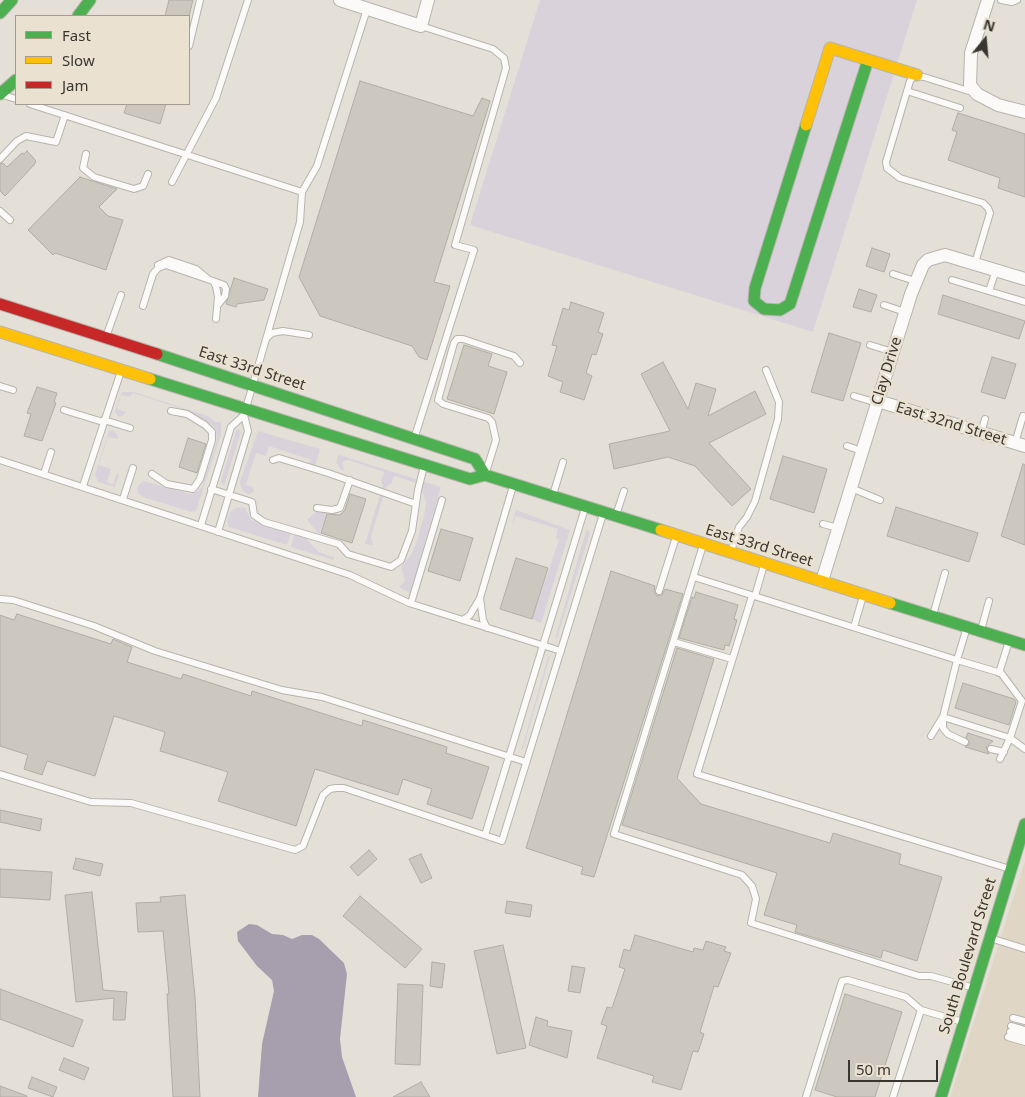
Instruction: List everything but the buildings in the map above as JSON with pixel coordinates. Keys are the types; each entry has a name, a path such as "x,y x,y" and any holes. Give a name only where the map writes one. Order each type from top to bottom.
{"main road":[{"path":"0,13 12,0"},
{"path":"79,15 90,0"},
{"path":"868,60 790,304 780,310 764,309 754,301 754,288 830,48 916,75"},
{"path":"0,94 15,81"},
{"name":"East 33rd Street","path":"0,304 253,384 414,440 475,459 484,475"},
{"name":"East 33rd Street","path":"0,332 245,412 470,479 484,475 1025,645"},
{"name":"South Boulevard Street","path":"940,1097 1011,869 1022,848 1025,824"}],"street":[{"path":"340,0 421,26 428,0"},
{"path":"988,0 971,53 970,85 977,94 998,105 1025,112"},
{"name":"Clay Drive","path":"822,581 905,312 923,265 937,256 956,257 1025,279"},
{"name":"East 32nd Street","path":"877,402 1020,444"}],"lane":[{"path":"190,42 200,0"},
{"path":"172,182 216,98 248,0"},
{"path":"1001,0 1012,2 1017,0"},
{"path":"218,532 248,431 245,412 300,222 302,192 317,166 367,9"},
{"path":"414,440 474,250 455,245 506,68 504,58 493,49 421,26"},
{"path":"975,263 990,213 988,208 983,203 900,178 887,168 888,152 912,78 916,75 977,94"},
{"path":"907,91 960,108"},
{"path":"0,94 15,99"},
{"path":"33,105 302,192"},
{"path":"0,159 17,141 26,136 56,142 65,115"},
{"path":"86,154 83,168 94,177 138,189 144,186 148,174"},
{"path":"0,211 10,220"},
{"path":"143,306 153,274 158,268 166,265 210,280 216,286 218,306 216,319"},
{"path":"989,291 996,270"},
{"path":"894,274 916,281"},
{"path":"952,280 1025,302"},
{"path":"106,338 121,295"},
{"path":"884,305 905,312"},
{"path":"266,340 277,331 309,335"},
{"path":"484,475 496,440 492,422 488,418 443,404 438,400 454,343 457,339 463,339 514,356 520,363"},
{"path":"870,345 893,352"},
{"path":"83,486 121,370"},
{"path":"731,553 739,527 747,517 755,501 778,419 779,402 766,370"},
{"path":"0,386 14,390"},
{"path":"854,396 877,402"},
{"path":"64,410 130,428"},
{"path":"152,474 167,484 192,489 200,479 212,440 212,432 205,425 187,414 171,411"},
{"path":"201,525 231,427 245,412"},
{"path":"1020,444 1023,416"},
{"path":"981,433 985,419"},
{"path":"846,446 862,451"},
{"path":"44,474 51,452"},
{"path":"274,460 279,458 350,480 416,504"},
{"path":"0,460 350,575 411,603 561,651"},
{"path":"552,496 563,462"},
{"path":"211,489 252,502 254,515 264,522 339,544 348,554 391,568 401,560 412,531 424,464"},
{"path":"123,499 133,468"},
{"path":"317,508 332,510 340,508 350,480"},
{"path":"463,620 470,615 480,598 514,484"},
{"path":"851,488 880,500"},
{"path":"616,516 624,491"},
{"path":"411,603 442,500"},
{"path":"485,835 586,507"},
{"path":"0,774 92,802 131,803 296,850 304,846 323,795 330,789 336,788 344,788 502,840 604,513"},
{"path":"823,524 838,528"},
{"path":"659,591 676,535"},
{"path":"704,544 614,834 742,875 752,886 756,900 752,923 919,976 930,976 974,988"},
{"path":"765,563 732,659 697,774 1011,869"},
{"path":"932,616 945,573"},
{"path":"694,577 999,673 1022,700 1010,738 1000,758"},
{"path":"854,627 864,594"},
{"path":"480,598 483,620 487,628"},
{"path":"0,599 13,600 94,626 170,655 282,690 322,697 526,762"},
{"path":"980,631 989,601"},
{"path":"965,742 948,734 943,728 943,717 967,627"},
{"path":"999,673 1009,640"},
{"path":"674,642 732,659"},
{"path":"931,736 943,717"},
{"path":"943,717 1010,738 1025,749"},
{"path":"991,749 1004,752"},
{"path":"990,938 1025,949"},
{"path":"806,1097 842,981 848,980 906,997 921,1010 964,1022"},
{"path":"894,1097 921,1010"},
{"path":"1013,1018 1025,1021"},
{"path":"1010,1032 1025,1030"},
{"path":"1010,1032 1025,1036"},
{"path":"1010,1032 1025,1042"}],"shaded area":[{"path":"540,0 917,0 813,332 470,225"},
{"path":"122,392 134,392 208,416 215,422 221,422 221,434 196,511 191,512 143,497 138,493 137,487 143,481 190,494 197,492 202,487 217,440 216,430 212,425 186,410 133,393 130,397 121,395 117,409 126,412 123,416 118,417 115,411"},
{"path":"239,429 241,432 225,483 222,485 221,481 236,431"},
{"path":"112,430 117,434 118,439 108,437 99,465 111,469 107,482 113,484 117,473 119,475 115,487 98,482 95,475 109,431"},
{"path":"258,431 320,449 315,467 308,467 311,460 269,446 266,456 256,453 246,485 253,487 254,491 250,494 246,493 241,488 240,482"},
{"path":"339,455 441,487 410,593 399,587 405,581 401,567 411,555 416,544 425,512 426,503 420,484 394,476 391,484 386,487 371,537 373,545 365,544 383,485 381,480 384,472 348,460 342,462 344,470 341,470 336,462"},
{"path":"237,507 245,508 251,520 291,533 287,545 229,527 227,522 230,512"},
{"path":"321,507 328,511 319,534 307,520"},
{"path":"516,510 570,530 541,623 532,619 559,540 556,538 558,529 516,516 512,525"},
{"path":"296,528 319,552 334,557 334,560 291,547"},
{"path":"588,530 590,533 557,638 555,639 586,531"},
{"path":"550,656 523,749 521,751 548,657"},
{"path":"1025,861 1025,1097 950,1097"},
{"path":"249,924 257,925 272,934 283,935 292,939 302,935 312,935 319,939 344,963 347,974 340,1039 342,1057 356,1097 258,1097 262,1044 274,991 272,980 257,966 238,941 237,932"}],"traffic: fast":[{"path":"0,13 12,0"},
{"path":"79,15 90,0"},
{"path":"806,125 755,288 754,301 764,309 780,310 790,304 868,60"},
{"path":"0,94 15,81"},
{"path":"157,354 475,459 485,475"},
{"path":"150,379 470,479 485,475 661,530"},
{"path":"890,603 1025,645"},
{"path":"941,1097 1025,824"}],"traffic: slow":[{"path":"806,125 830,48 917,75"},
{"path":"0,332 150,379"},
{"path":"661,530 890,603"}],"traffic: jam":[{"path":"0,304 157,354"}]}
